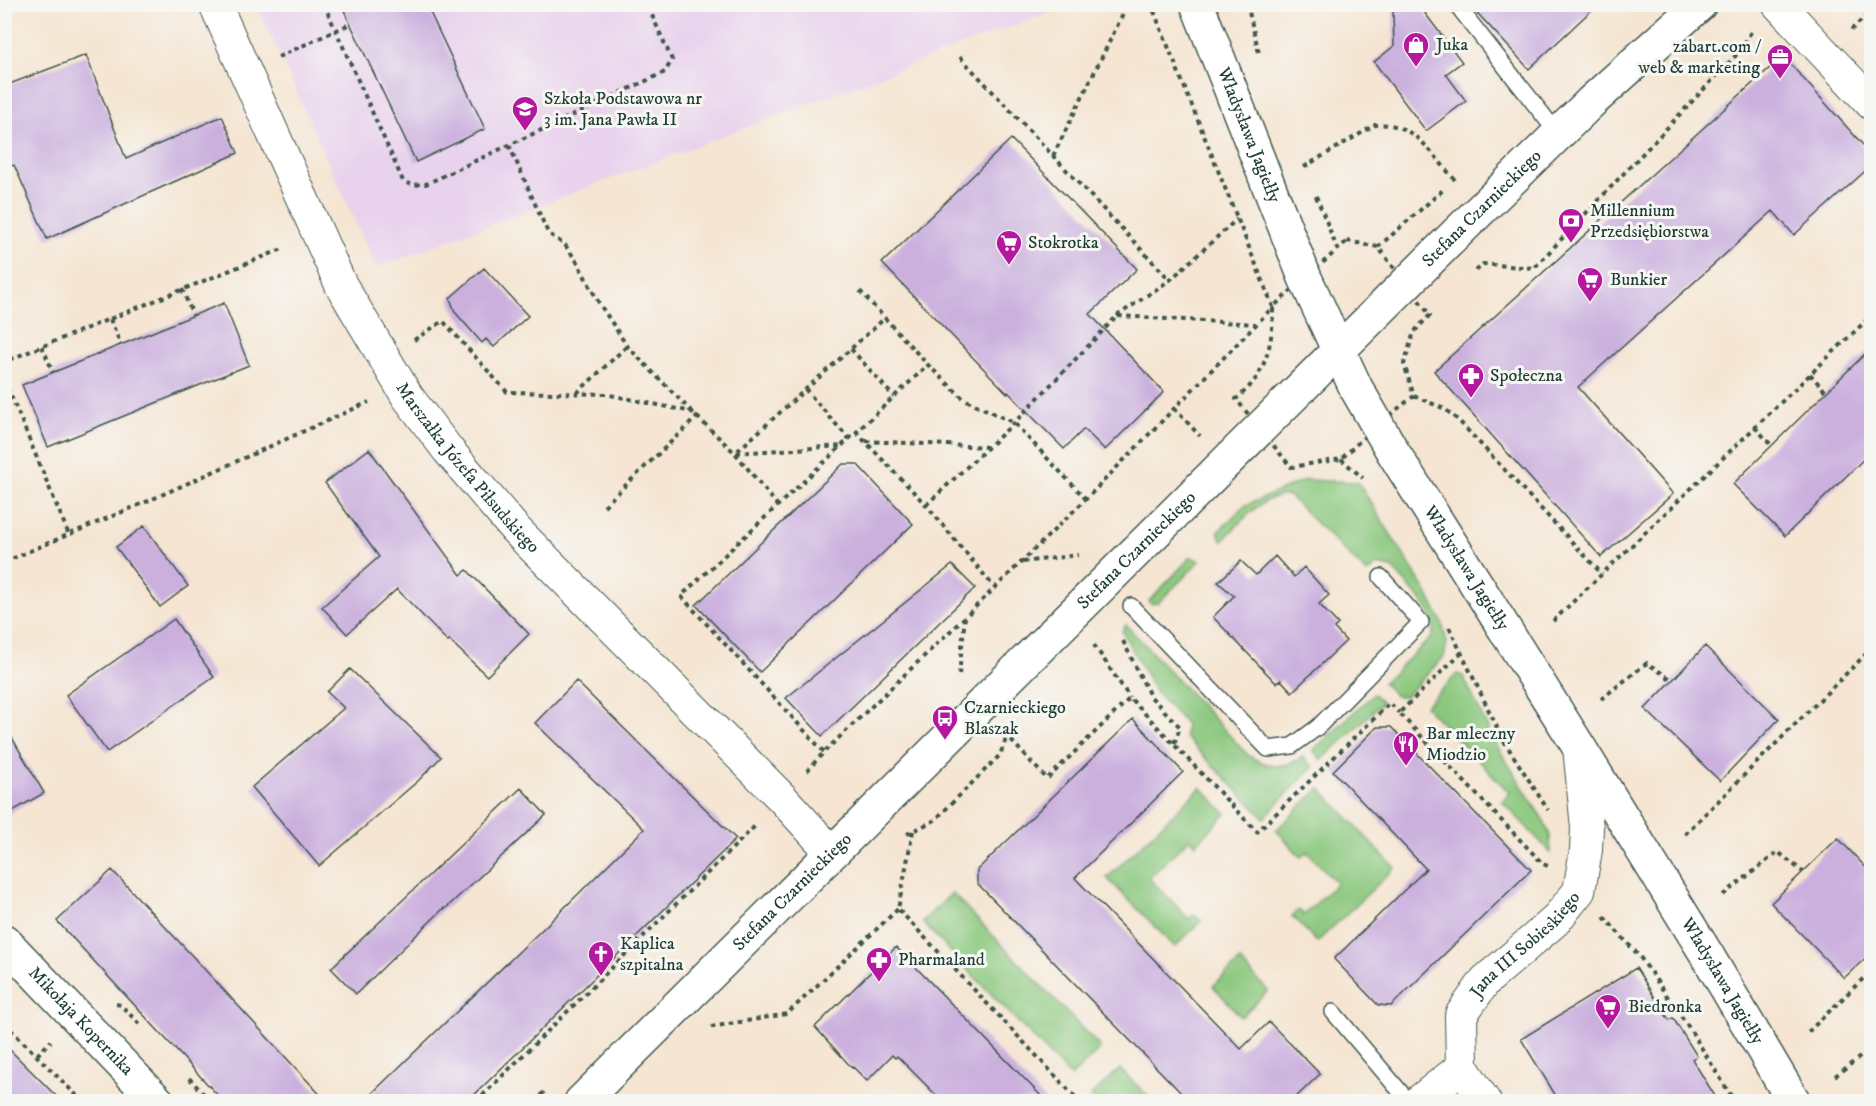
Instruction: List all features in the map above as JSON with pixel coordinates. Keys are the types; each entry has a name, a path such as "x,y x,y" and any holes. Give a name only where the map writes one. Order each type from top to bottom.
{"street":[{"name":"Marszałka Józefa Piłsudskiego","path":"215,4 341,285 406,396 448,450 516,529 782,798 832,853"},
{"name":"Władysława Jagiełły","path":"1197,4 1296,258 1356,388 1393,452 1713,965 1794,1101"},
{"name":"Stefana Czarnieckiego","path":"581,1101 1558,134 1700,4"},
{"path":"1767,14 1872,104"},
{"name":"Jana III Sobieskiego","path":"1462,1067 1461,1015 1485,981 1555,921 1579,891 1587,828 1579,747"},
{"name":"Mikołaja Kopernika","path":"4,941 158,1101"},
{"path":"1418,1101 1462,1067 1485,1101"}],"lane":[{"path":"1456,4 1558,134"},
{"path":"1131,606 1268,749 1292,746 1318,728 1421,622 1381,577"},
{"path":"1333,1012 1409,1101"}],"path":[{"path":"324,4 403,181 412,185 426,184 665,72 672,60 647,4"},
{"path":"1053,156 1128,4"},
{"path":"802,777 824,752 1086,499 1273,307 1151,4"},
{"path":"1849,32 1872,11"},
{"path":"1468,279 1483,264 1534,268 1741,50 1767,14"},
{"path":"275,58 350,24"},
{"path":"960,57 1170,280"},
{"path":"1304,167 1375,124 1387,123 1408,130 1416,136 1455,180"},
{"path":"509,145 548,233 565,245 576,260 599,303 627,346 735,453 778,506"},
{"path":"926,505 1014,423 1117,316 1170,280 1237,219"},
{"path":"4,366 11,358 286,247"},
{"path":"182,290 193,315"},
{"path":"860,291 928,365 964,399 1014,423 1086,499"},
{"path":"1430,315 1437,308"},
{"path":"1553,621 1872,315"},
{"path":"1117,316 1256,324"},
{"path":"110,318 121,345"},
{"path":"735,453 885,318"},
{"path":"411,342 443,321 507,392 605,394 692,411"},
{"path":"42,346 53,372"},
{"path":"577,394 627,346"},
{"path":"851,349 894,397"},
{"path":"824,752 681,596 928,365"},
{"path":"1810,374 1826,392"},
{"path":"4,379 69,535"},
{"path":"806,389 849,439"},
{"path":"1414,396 1444,409 1459,421 1602,574"},
{"path":"4,562 370,401"},
{"path":"1174,408 1200,436"},
{"path":"604,506 698,417"},
{"path":"1755,427 1772,446"},
{"path":"856,432 926,505 995,588"},
{"path":"865,441 988,447"},
{"path":"735,453 842,446"},
{"path":"1341,459 1364,479"},
{"path":"958,680 965,617"},
{"path":"1447,622 1502,738 1549,812"},
{"path":"1119,634 1150,696 1180,727 1174,744"},
{"path":"1094,645 1131,698"},
{"path":"1685,834 1872,648"},
{"path":"1462,652 1399,713 1543,864 1559,872 1579,891 1640,957 1688,1026 1735,1101"},
{"path":"1601,699 1647,663 1672,680"},
{"path":"1317,764 1322,769"},
{"path":"476,1101 762,819"},
{"path":"708,1027 786,1014 898,909 913,831"},
{"path":"1723,895 1778,852 1803,872"},
{"path":"898,909 1080,1101"},
{"path":"1808,1032 1872,970"},
{"path":"4,1023 83,1101"},
{"path":"37,1055 52,1040"},
{"path":"1835,1076 1872,1047"},
{"path":"535,1101 552,1085"}],"shaded area":[{"name":"Szkoła Podstawowa nr 3 im. Jana Pawła II","path":"257,5 1068,5 376,268"}],"green space":[{"path":"1305,480 1358,482 1423,586 1442,622 1447,643 1444,657 1406,696 1396,696 1383,683 1432,637 1434,628 1431,616 1422,601 1392,568 1376,565 1367,573 1289,496 1279,496 1261,504 1222,541 1218,532 1244,506"},
{"path":"1191,557 1200,561 1158,603 1151,604 1149,601"},
{"path":"1126,625 1249,756 1276,766 1288,764 1303,757 1313,767 1264,818 1185,737 1186,724 1156,693 1122,631"},
{"path":"1457,674 1463,676 1495,743 1544,821 1550,836 1551,853 1502,801 1510,793 1425,706"},
{"path":"1374,694 1382,703 1322,760 1313,750"},
{"path":"1201,787 1226,814 1196,844 1190,838 1149,878 1189,919 1194,915 1201,921 1175,947 1107,878"},
{"path":"1320,788 1395,868 1317,942 1292,916 1299,910 1304,915 1337,883 1307,852 1301,857 1276,830"},
{"path":"952,893 1101,1048 1071,1077 922,922"},
{"path":"1240,961 1268,991 1241,1017 1213,986"},
{"path":"1120,1069 1153,1101 1096,1101 1090,1096"}],"building":[{"path":"341,4 426,4 485,129 416,162"},
{"name":"Juka","path":"1403,4 1418,4 1462,62 1446,74 1466,101 1426,131 1374,62 1394,46 1393,12"},
{"path":"1469,4 1598,4 1529,69"},
{"path":"86,55 126,159 222,116 238,153 47,239 14,165 4,169 4,86"},
{"name":"Bunkier","path":"1783,56 1872,155 1872,165 1794,235 1773,211 1578,387 1673,494 1601,557 1434,371"},
{"name":"Stokrotka","path":"1011,139 1137,269 1090,314 1164,392 1105,450 1084,429 1064,449 882,263"},
{"path":"484,268 528,316 494,347 486,339 482,343 455,312 450,298"},
{"path":"224,303 249,365 48,447 22,385"},
{"path":"1872,347 1872,451 1785,536 1733,484"},
{"path":"369,449 461,575 467,570 529,634 487,676 449,640 448,642 397,589 347,634 322,607 379,557 325,483"},
{"path":"843,464 857,464 913,524 760,672 696,605"},
{"path":"144,526 188,586 160,607 116,547"},
{"path":"1275,556 1294,577 1304,567 1329,595 1319,604 1338,624 1334,628 1346,641 1292,692 1281,680 1276,683 1213,617 1234,596 1218,582 1241,561 1256,575"},
{"path":"952,565 975,588 822,736 786,698"},
{"path":"174,619 214,677 107,752 66,695"},
{"path":"1705,646 1779,719 1720,781 1645,709"},
{"path":"350,669 441,757 419,780 319,866 252,787 344,708 327,692"},
{"path":"576,681 736,839 468,1101 364,1101 644,829 535,723"},
{"path":"1133,719 1183,772 1075,878 1241,1049 1269,1022 1320,1074 1292,1101 1189,1101 977,883 977,870"},
{"path":"4,724 44,793 4,816"},
{"path":"1377,727 1391,727 1531,870 1391,1006 1378,1005 1334,959 1426,869 1333,771"},
{"path":"521,788 546,815 444,908 356,994 331,968"},
{"path":"1838,838 1872,874 1872,952 1844,978 1771,903"},
{"path":"112,870 326,1101 223,1101 57,921"},
{"path":"896,947 1046,1101 942,1101 897,1056 895,1058 892,1055 867,1081 852,1068 815,1027"},
{"name":"Biedronka","path":"1636,968 1669,1020 1673,1018 1697,1056 1692,1059 1718,1101 1559,1101 1521,1039"},
{"path":"4,1044 61,1101 4,1101"}],"place":[{"name":"Juka","path":"1416,68"},
{"name":"zabart.com / web & marketing","path":"1780,80"},
{"name":"Szkoła Podstawowa nr 3 im. Jana Pawła II","path":"525,132"},
{"name":"Millennium Przedsiębiorstwa","path":"1571,244"},
{"name":"Stokrotka","path":"1009,266"},
{"name":"Bunkier","path":"1590,303"},
{"name":"Społeczna","path":"1471,399"},
{"name":"Czarnieckiego Blaszak","path":"945,741"},
{"name":"Bar mleczny Miodzio","path":"1406,767"},
{"name":"Kaplica szpitalna","path":"601,977"},
{"name":"Pharmaland","path":"879,983"},
{"name":"Biedronka","path":"1608,1030"}]}
